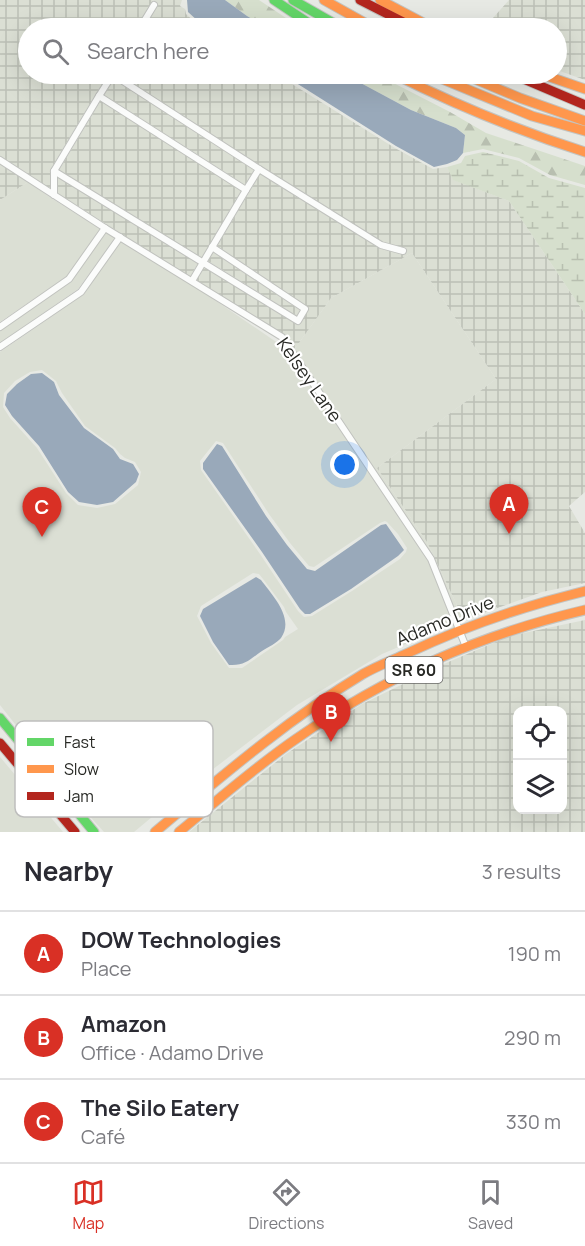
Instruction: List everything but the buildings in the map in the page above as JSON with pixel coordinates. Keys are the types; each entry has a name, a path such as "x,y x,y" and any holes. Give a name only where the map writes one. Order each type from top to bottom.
{"main road":[{"path":"274,0 301,18"},
{"path":"293,0 324,18"},
{"path":"324,0 356,18"},
{"path":"360,0 395,18"},
{"path":"380,0 415,18"},
{"path":"567,83 585,89"},
{"path":"413,84 505,125 585,152"},
{"path":"454,84 532,116 585,131"},
{"path":"487,84 585,122"},
{"path":"536,84 585,105"},
{"name":"Adamo Drive","path":"213,784 243,758 310,708 365,673 459,630 532,605 585,591"},
{"name":"Adamo Drive","path":"213,803 259,766 312,728 412,671 466,647 521,627 585,610"},
{"path":"0,718 15,736"},
{"path":"0,742 15,760"},
{"path":"62,817 75,832"},
{"path":"82,817 94,831"},
{"name":"Adamo Drive","path":"155,832 174,817"},
{"name":"Adamo Drive","path":"178,832 196,817"}],"street":[{"path":"146,18 154,5"},
{"path":"54,195 54,171 107,84"},
{"path":"128,84 381,245 403,251"},
{"path":"99,96 246,189"},
{"name":"Kelsey Lane","path":"0,160 282,337 431,559 466,647"},
{"path":"192,281 259,169"},
{"path":"54,171 298,321 304,309 212,247"},
{"path":"0,327 69,279 105,228"},
{"path":"0,347 81,292 120,237"}],"shaded area":[{"path":"0,0 153,0 142,18 18,18 18,84 102,84 52,167 51,189 0,156"},
{"path":"153,0 182,0 180,6 185,9 190,18 150,18 158,5"},
{"path":"509,0 585,0 585,80 567,74 567,18 493,18"},
{"path":"111,84 122,84 254,170 245,185 104,95"},
{"path":"133,84 292,84 433,169 447,167 454,180 509,201 585,314 585,492 569,506 585,533 585,583 542,592 464,620 427,542 377,468 496,379 412,253 331,298 294,350 283,334 196,280 204,267 296,324 301,323 307,312 306,306 217,246 260,174 379,248 405,255 406,248 382,242"},
{"path":"101,100 242,190 202,258 59,170"},
{"path":"0,164 28,182 0,200"},
{"path":"58,177 198,263 190,277 57,193"},
{"path":"28,182 100,229 66,277 0,322 0,200"},
{"path":"106,233 115,238 78,289 0,343 0,331 71,282"},
{"path":"121,242 203,292 285,348 428,561 453,624 382,654 297,705 213,769 213,721 15,721 15,724 0,705 0,352 83,295","holes":["42,370 56,381 85,426 125,458 135,462 141,472 138,485 115,504 97,508 78,505 66,493 37,448 3,407 4,393 15,381 30,372","216,441 223,443 269,514 309,566 314,567 385,521 398,534 407,548 406,552 400,559 352,591 312,616 304,617 201,470 200,461","253,573 259,574 298,629 242,668 229,668 211,643 197,616 201,606"]},
{"path":"213,252 300,310 297,316 208,261"},
{"path":"412,253 496,379 377,468 427,542 464,620 460,622 433,557 294,350 331,298"},
{"path":"585,620 585,832 189,832 208,817 213,817 213,813 286,754 362,704 446,663 510,636"},
{"path":"0,757 15,775 15,817 50,817 63,832 0,832"},
{"path":"90,817 152,817 134,832 104,832"}],"green space":[{"path":"225,0 259,0 286,18 250,18"},
{"path":"363,84 395,84 486,133 585,166 585,185 550,175 519,158 483,149 463,153 465,135 456,128 411,110"},
{"path":"483,152 519,161 549,178 585,188 585,314 509,201 453,180 447,167 461,163 465,156"}],"water":[{"path":"187,0 225,0 250,18 195,18 188,12"},
{"path":"298,84 363,84 411,110 456,128 465,135 463,153 457,160 434,167 396,146"},
{"path":"42,373 54,382 59,395 84,428 113,449 120,459 133,464 139,474 136,482 113,502 97,505 79,502 68,492 39,446 5,405 7,394 17,384 31,374"},
{"path":"217,444 222,446 266,516 307,569 315,571 381,525 386,524 404,550 351,589 310,614 305,614 203,469 203,463"},
{"path":"256,577 261,580 280,607 284,615 285,630 279,640 250,660 229,665 213,642 200,616 203,609"}],"traffic: fast":[{"path":"274,0 301,18"},
{"path":"293,0 324,18"},
{"path":"0,718 15,736"},
{"path":"82,817 94,832"}],"traffic: slow":[{"path":"324,0 356,18"},
{"path":"380,0 414,18"},
{"path":"567,83 585,89"},
{"path":"415,84 488,117 585,152"},
{"path":"454,84 532,116 585,131"},
{"path":"487,84 585,121"},
{"path":"213,784 281,729 363,674 473,625 585,591"},
{"path":"213,804 281,750 330,716 399,677 471,645 546,620 585,610"},
{"path":"155,832 173,817"},
{"path":"179,832 197,817"}],"traffic: jam":[{"path":"360,0 395,18"},
{"path":"536,84 585,105"},
{"path":"0,743 15,761"},
{"path":"62,817 75,832"}],"place":[{"name":"DOW Technologies","path":"509,534"},
{"name":"The Silo Eatery","path":"42,537"},
{"name":"Amazon","path":"331,742"}]}
